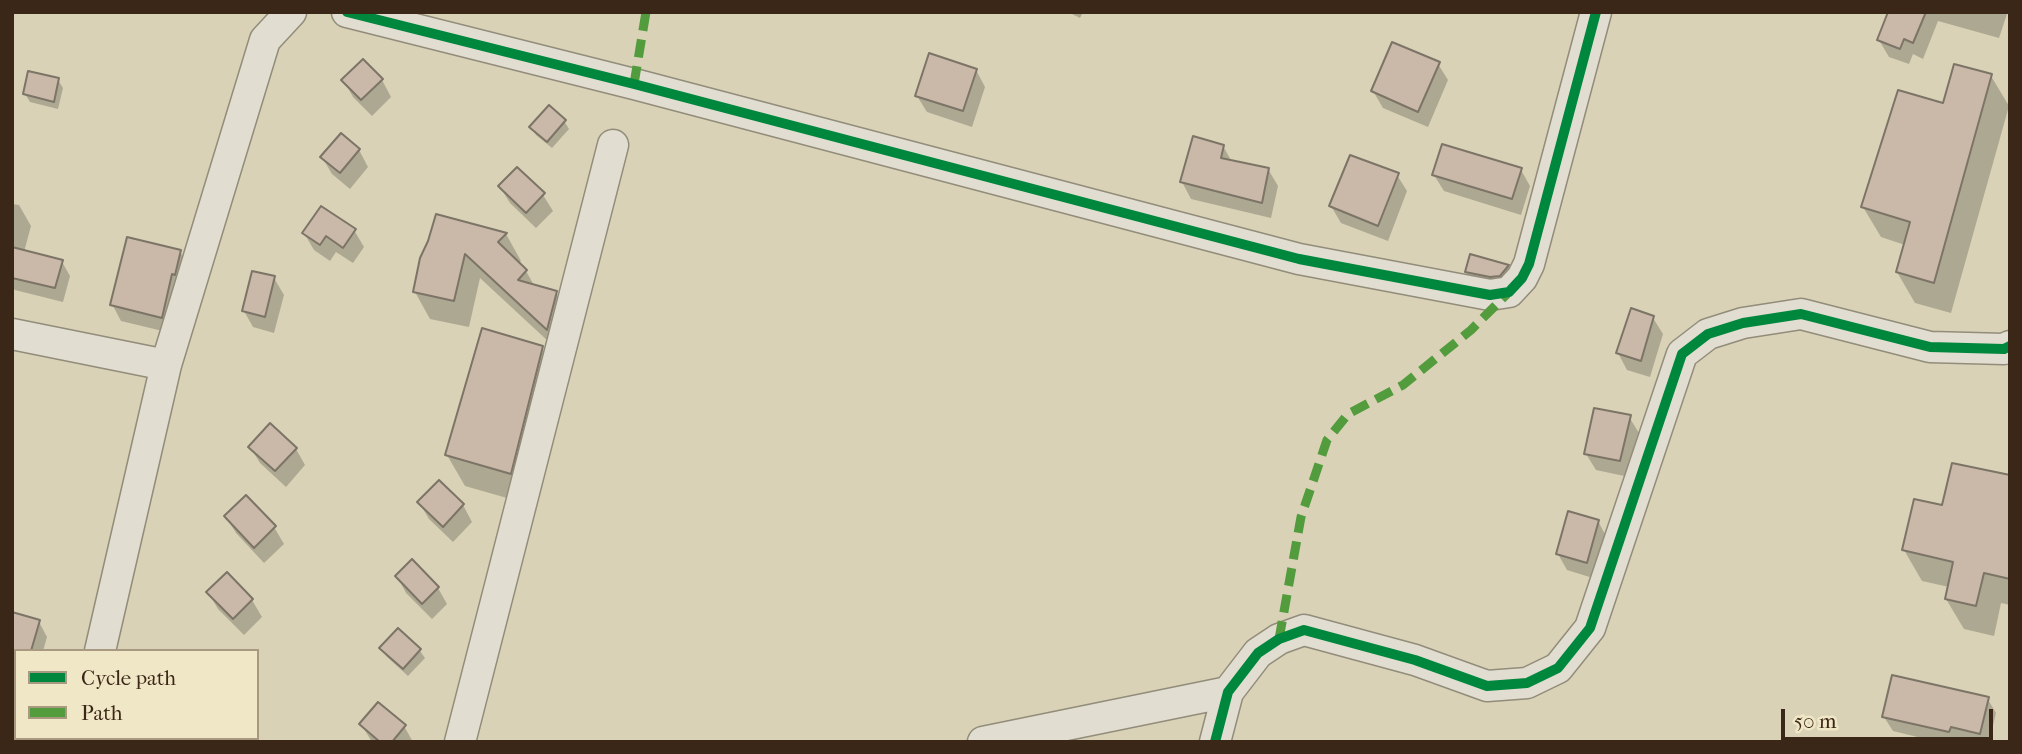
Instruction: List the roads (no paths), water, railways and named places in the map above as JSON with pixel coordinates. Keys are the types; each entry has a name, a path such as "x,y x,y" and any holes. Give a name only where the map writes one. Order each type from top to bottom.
{"street":[{"path":"100,649 166,365 265,40 291,12"},
{"path":"346,12 634,84 1299,259 1490,295 1509,292 1522,278 1529,264 1596,12"},
{"path":"460,742 613,145"},
{"path":"1215,742 1228,692 1258,653 1279,639 1304,630 1415,660 1486,685 1527,683 1558,668 1590,628 1682,354 1708,334 1743,323 1801,314 1930,348 2004,349 2010,346"},
{"path":"12,334 166,365"},
{"path":"983,742 1228,692"}]}
